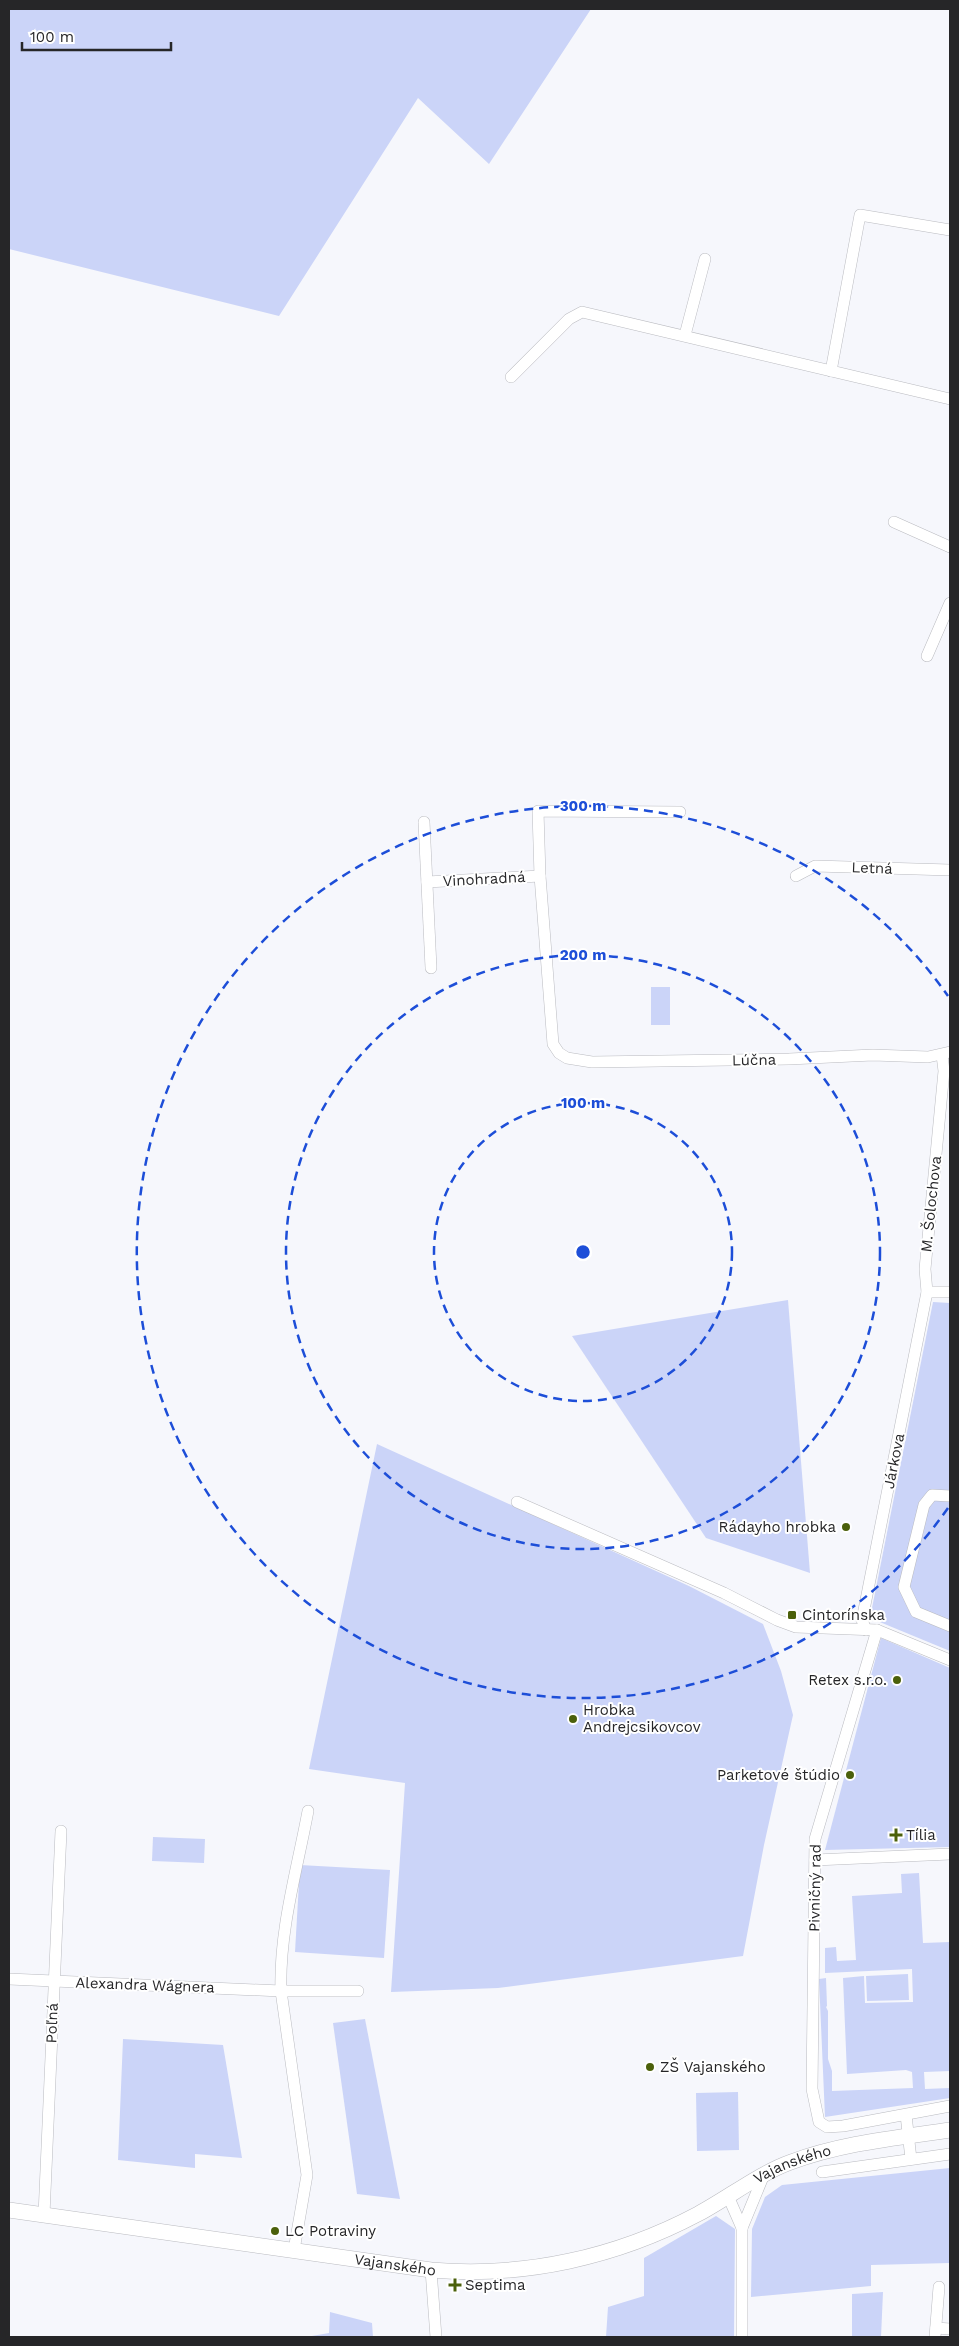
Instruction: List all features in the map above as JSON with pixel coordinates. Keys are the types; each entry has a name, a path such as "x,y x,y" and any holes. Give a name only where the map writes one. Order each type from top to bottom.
{"main road":[{"name":"Vajanského","path":"9,2210 431,2270 496,2272 603,2253 665,2231 789,2162 840,2146 950,2130"}],"street":[{"path":"830,371 860,215 950,230"},
{"path":"685,335 705,259"},
{"path":"511,378 569,319 582,312 950,399"},
{"path":"894,522 950,547"},
{"path":"928,656 950,603"},
{"name":"Vinohradná","path":"559,1053 553,1044 550,1032 548,966 540,876 538,811 680,812"},
{"name":"Vinohradná","path":"424,822 431,968"},
{"name":"Letná","path":"796,876 816,866 950,870"},
{"name":"Vinohradná","path":"427,882 540,876"},
{"name":"Lúčna","path":"559,1053 567,1058 592,1062 946,1054"},
{"name":"M. Šolochova","path":"928,1292 924,1269 946,1054"},
{"path":"928,1292 950,1292"},
{"name":"Járkova","path":"872,1630 862,1620 928,1292"},
{"path":"950,1496 932,1495 924,1505 904,1587 916,1612 950,1626"},
{"path":"517,1502 724,1593 777,1620 796,1626 872,1630 950,1660"},
{"name":"Pivničný rad","path":"814,1974 815,1839 872,1630"},
{"path":"294,2250 307,2175 281,1990 283,1949 308,1811"},
{"name":"Poľná","path":"44,2215 61,1831"},
{"path":"816,1860 950,1854"},
{"name":"Vajanského","path":"814,1974 812,2089 819,2122 827,2127 843,2126 950,2106"},
{"name":"Alexandra Wágnera","path":"9,1979 281,1990 358,1991"},
{"path":"906,2115 911,2159"},
{"name":"Vajanského","path":"822,2172 950,2154"},
{"path":"742,2337 742,2228 763,2177"},
{"path":"728,2196 742,2228"},
{"path":"431,2270 436,2337"},
{"path":"939,2287 935,2332 950,2329"}],"shaded area":[{"path":"9,9 591,9 489,164 418,98 279,316 9,249"},
{"path":"651,987 670,987 670,1025 651,1025"},
{"path":"788,1300 810,1573 706,1538 572,1336"},
{"path":"933,1302 950,1303 950,1651 870,1618"},
{"path":"377,1444 689,1586 763,1624 781,1671 793,1715 764,1845 743,1956 498,1988 391,1992 405,1783 309,1769"},
{"path":"881,1638 950,1668 950,1847 825,1850"},
{"path":"153,1837 205,1839 204,1863 152,1861"},
{"path":"300,1865 390,1870 384,1958 295,1952"},
{"path":"919,1873 923,1943 950,1942 950,2071 924,2072 925,2089 950,2088 950,2098 825,2117 819,1979 826,1978 828,2059 832,2071 832,2091 913,2088 912,2072 906,2070 847,2074 843,1978 864,1976 865,2003 913,2002 912,1969 825,1973 825,1948 836,1947 837,1961 856,1960 852,1896 902,1893 901,1874"},
{"path":"908,1974 909,2000 867,2001 866,1976"},
{"path":"365,2019 400,2199 357,2194 333,2023"},
{"path":"123,2039 223,2045 242,2158 195,2154 195,2168 118,2160"},
{"path":"738,2092 739,2150 697,2151 696,2093"},
{"path":"950,2168 950,2263 871,2265 871,2286 751,2297 752,2229 765,2197 782,2185"},
{"path":"716,2216 735,2229 734,2337 606,2337 608,2307 644,2296 644,2258"},
{"path":"883,2292 881,2337 852,2337 852,2294"},
{"path":"330,2312 372,2323 373,2337 306,2337 329,2333"}],"place":[{"name":"Rádayho hrobka","path":"846,1527"},
{"name":"Cintorínska","path":"792,1615"},
{"name":"Retex s.r.o.","path":"897,1680"},
{"name":"Hrobka Andrejcsikovcov","path":"573,1719"},
{"name":"Parketové štúdio","path":"850,1775"},
{"name":"Tília","path":"896,1835"},
{"name":"ZŠ Vajanského","path":"650,2067"},
{"name":"LC Potraviny","path":"275,2231"},
{"name":"Septima","path":"455,2285"}]}
